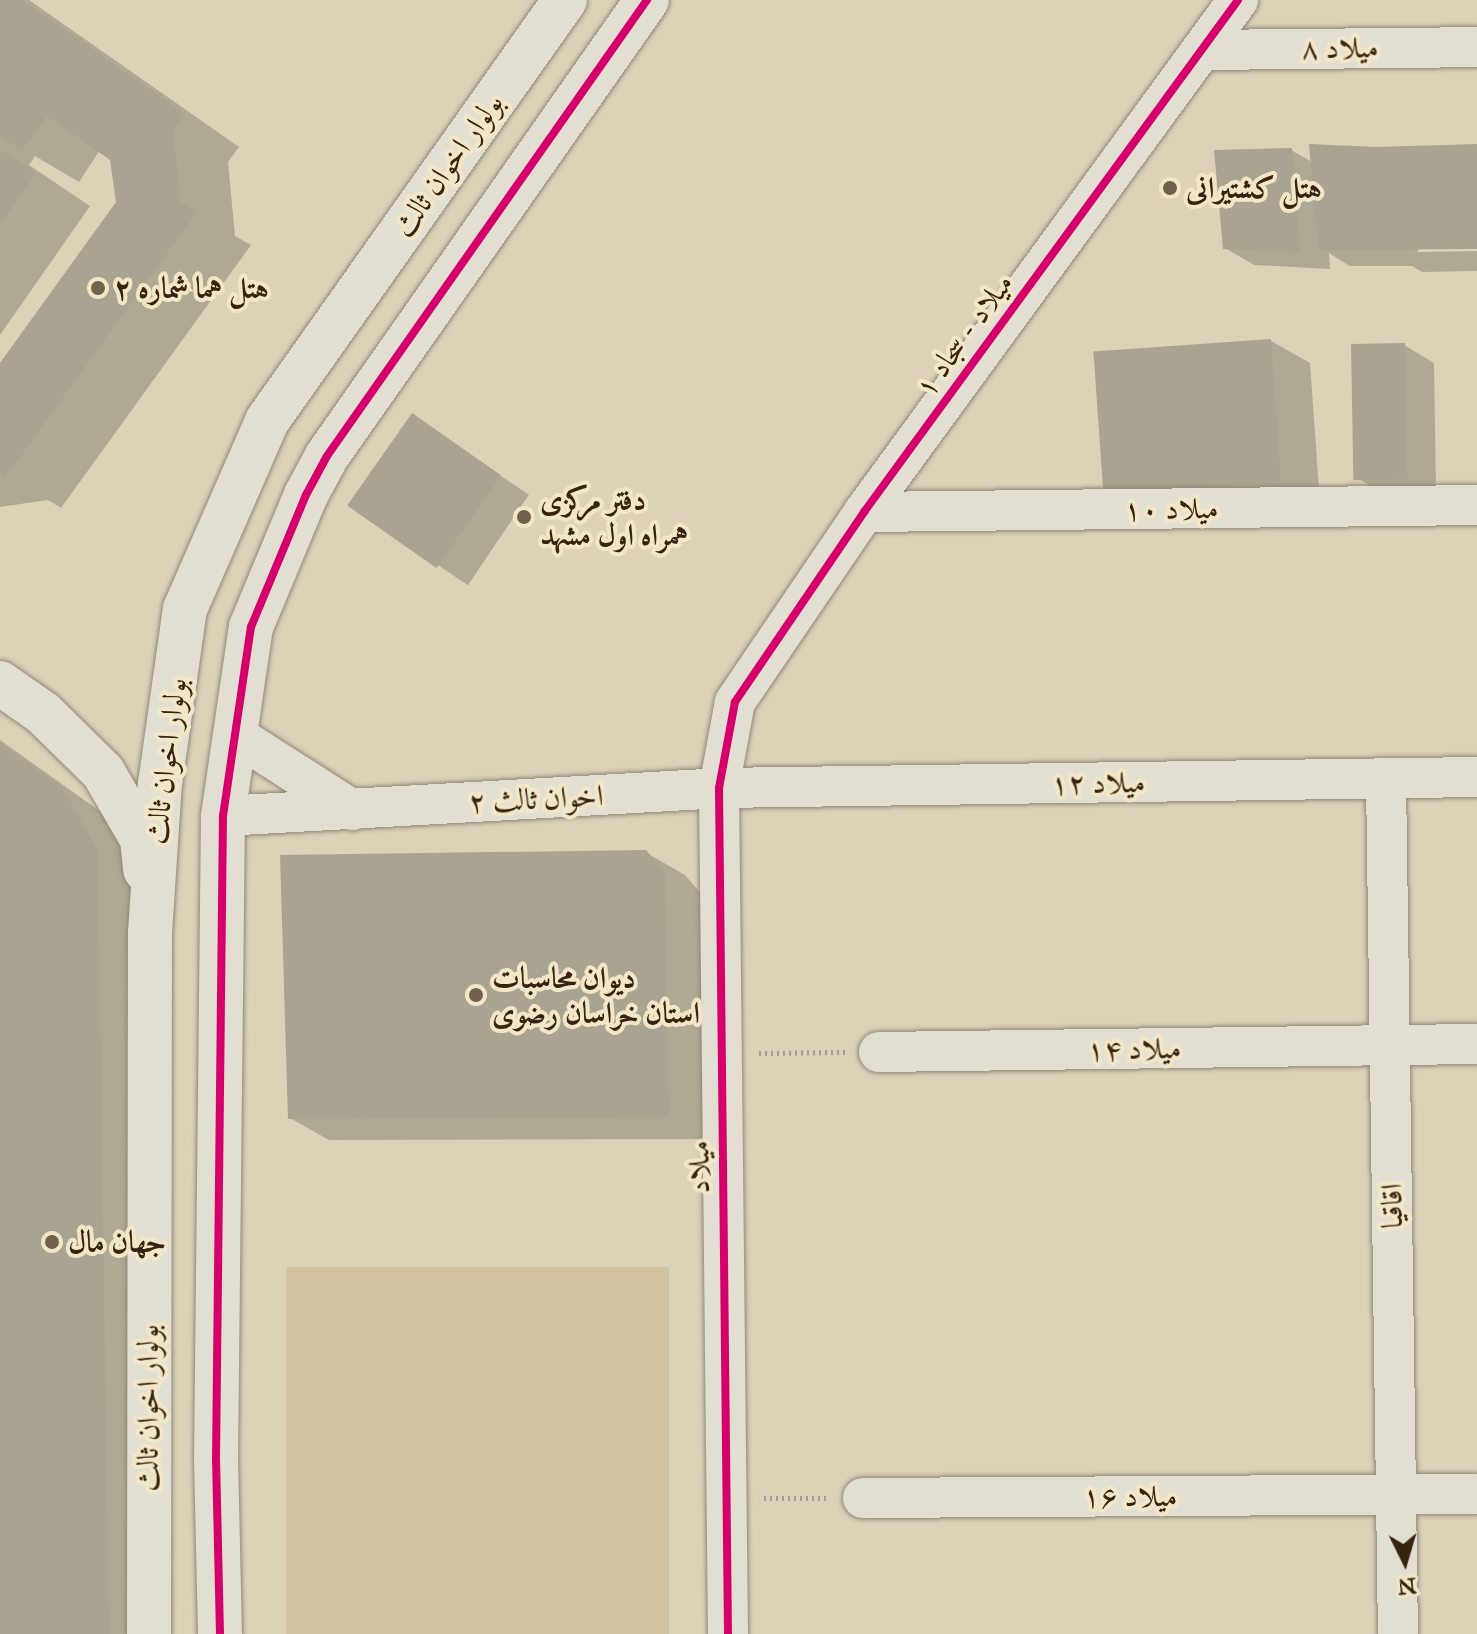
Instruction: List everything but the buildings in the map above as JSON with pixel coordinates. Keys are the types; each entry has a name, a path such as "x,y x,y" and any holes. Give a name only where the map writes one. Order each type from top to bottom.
{"street":[{"name":"بولوار اخوان ثالث","path":"149,1634 150,933 160,784 185,609 267,421 565,0"},
{"path":"220,1634 216,1460 223,816 251,627 306,495 327,456 647,0"},
{"name":"میلاد - سجاد ۱","path":"735,702 864,512 1238,0"},
{"name":"میلاد ۸","path":"1202,50 1477,47"},
{"name":"میلاد ۱۰","path":"864,512 1477,505"},
{"path":"0,683 43,713 103,772 142,839 150,933"},
{"name":"میلاد","path":"728,1634 719,788 735,702"},
{"path":"234,734 353,810"},
{"name":"میلاد ۱۲","path":"719,788 1477,777"},
{"name":"اقاقیا","path":"1386,778 1398,1634"},
{"name":"اخوان ثالث ۲","path":"223,816 719,788"},
{"name":"میلاد ۱۴","path":"879,1052 1477,1044"},
{"path":"148,1462 216,1460"},
{"name":"میلاد ۱۶","path":"863,1498 1477,1494"}],"path":[{"path":"722,1054 879,1052"},
{"path":"727,1498 863,1498"}],"shaded area":[{"path":"286,1267 669,1267 669,1634 286,1634"}],"cycle path":[{"path":"220,1634 216,1460 223,816 251,627 306,495 327,456 647,0"},
{"path":"728,1634 719,788 735,702 864,512 1238,0"}],"place":[{"name":"هتل کشتیرانی","path":"1170,188"},
{"name":"هتل هما شماره ۲","path":"98,288"},
{"name":"دفتر مرکزی همراه اول مشهد","path":"524,517"},
{"name":"دیوان محاسبات استان خراسان رضوی","path":"476,995"},
{"name":"جهان مال","path":"52,1242"}]}
